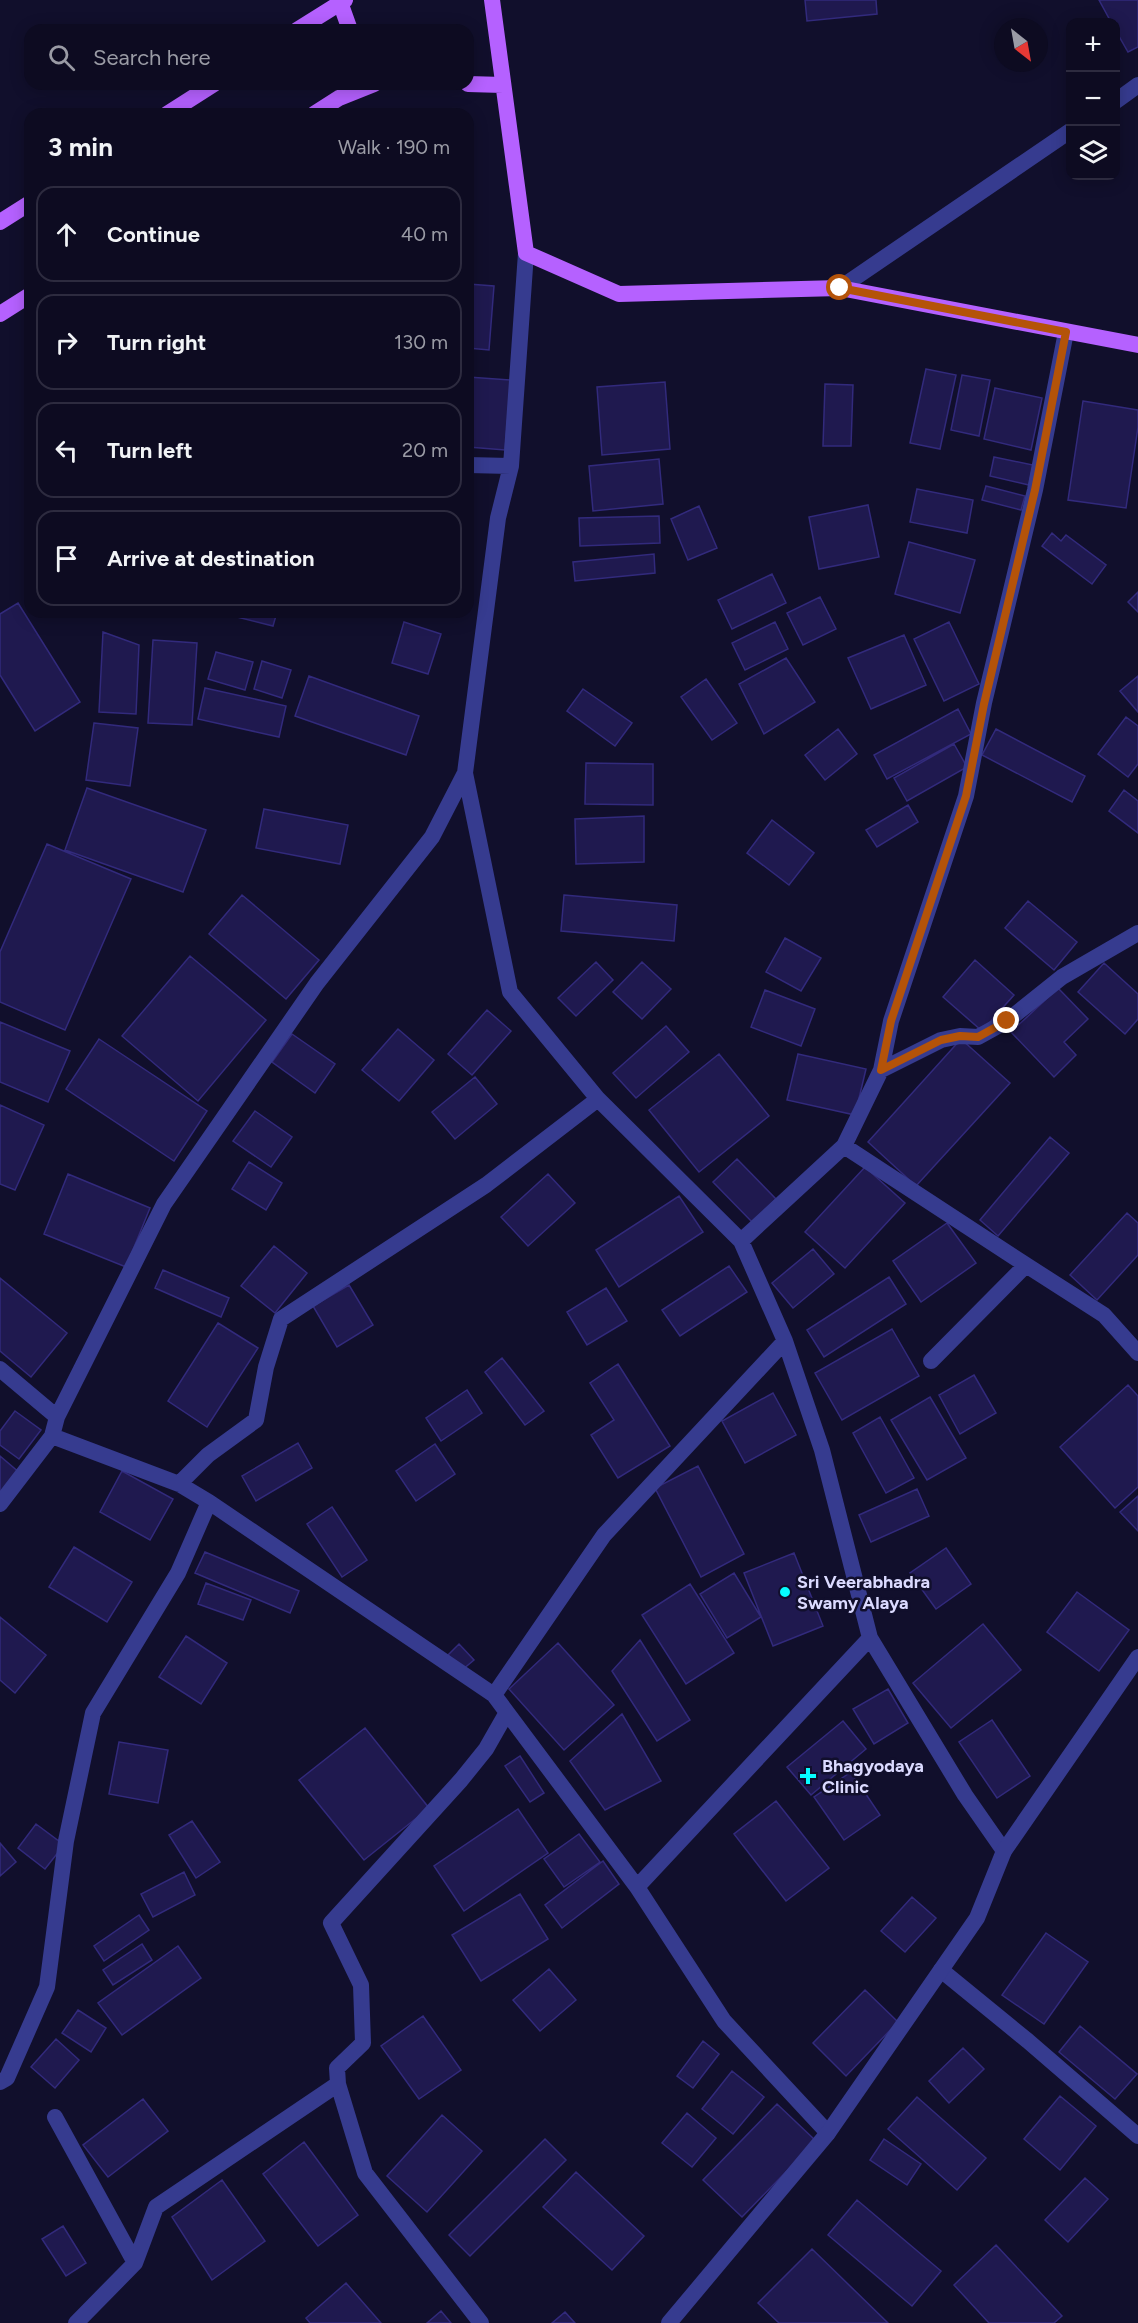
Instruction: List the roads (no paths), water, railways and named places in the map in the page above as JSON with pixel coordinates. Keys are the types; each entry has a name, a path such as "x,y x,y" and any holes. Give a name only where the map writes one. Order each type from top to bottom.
{"main road":[{"path":"492,0 526,253 619,294 840,288 1138,345"},
{"path":"307,24 343,1 349,24"},
{"path":"474,84 503,85"},
{"path":"176,108 205,90"},
{"path":"323,108 357,90"},
{"path":"0,222 24,207"},
{"path":"0,314 24,299"}],"street":[{"path":"1120,98 1138,85"},
{"path":"840,288 1066,134"},
{"path":"526,253 511,466 498,518 465,773 510,992 598,1099 741,1241 785,1341 822,1450 870,1638 965,1795 1004,1851"},
{"path":"741,1241 844,1146 881,1070 891,1021 966,796 984,704 1035,490 1066,332"},
{"path":"474,465 511,466"},
{"path":"0,1504 52,1436 57,1417 164,1204 317,983 432,837 465,773"},
{"path":"881,1070 941,1040 960,1036 978,1037 1007,1021 1062,978 1138,933"},
{"path":"179,1484 208,1455 256,1420 266,1367 281,1319 486,1185 598,1099"},
{"path":"844,1146 1104,1315 1138,1353"},
{"path":"931,1361 1026,1265"},
{"path":"494,1695 604,1535 785,1341"},
{"path":"0,1369 57,1417"},
{"path":"52,1436 179,1484 494,1695 638,1887 724,2021 828,2133"},
{"path":"0,2082 7,2078 47,1987 66,1841 93,1713 178,1573 209,1502"},
{"path":"638,1887 870,1638"},
{"path":"669,2323 828,2133 978,1918 1004,1851 1138,1657"},
{"path":"481,2323 365,2173 338,2084 337,2068 363,2043 361,1985 331,1923 461,1780 486,1749 506,1714"},
{"path":"941,1970 1135,2126"},
{"path":"76,2323 135,2263 156,2207 338,2084"},
{"path":"55,2117 135,2263"}],"place":[{"name":"Sri Veerabhadra Swamy Alaya","path":"785,1592"},
{"name":"Bhagyodaya Clinic","path":"808,1776"}]}
